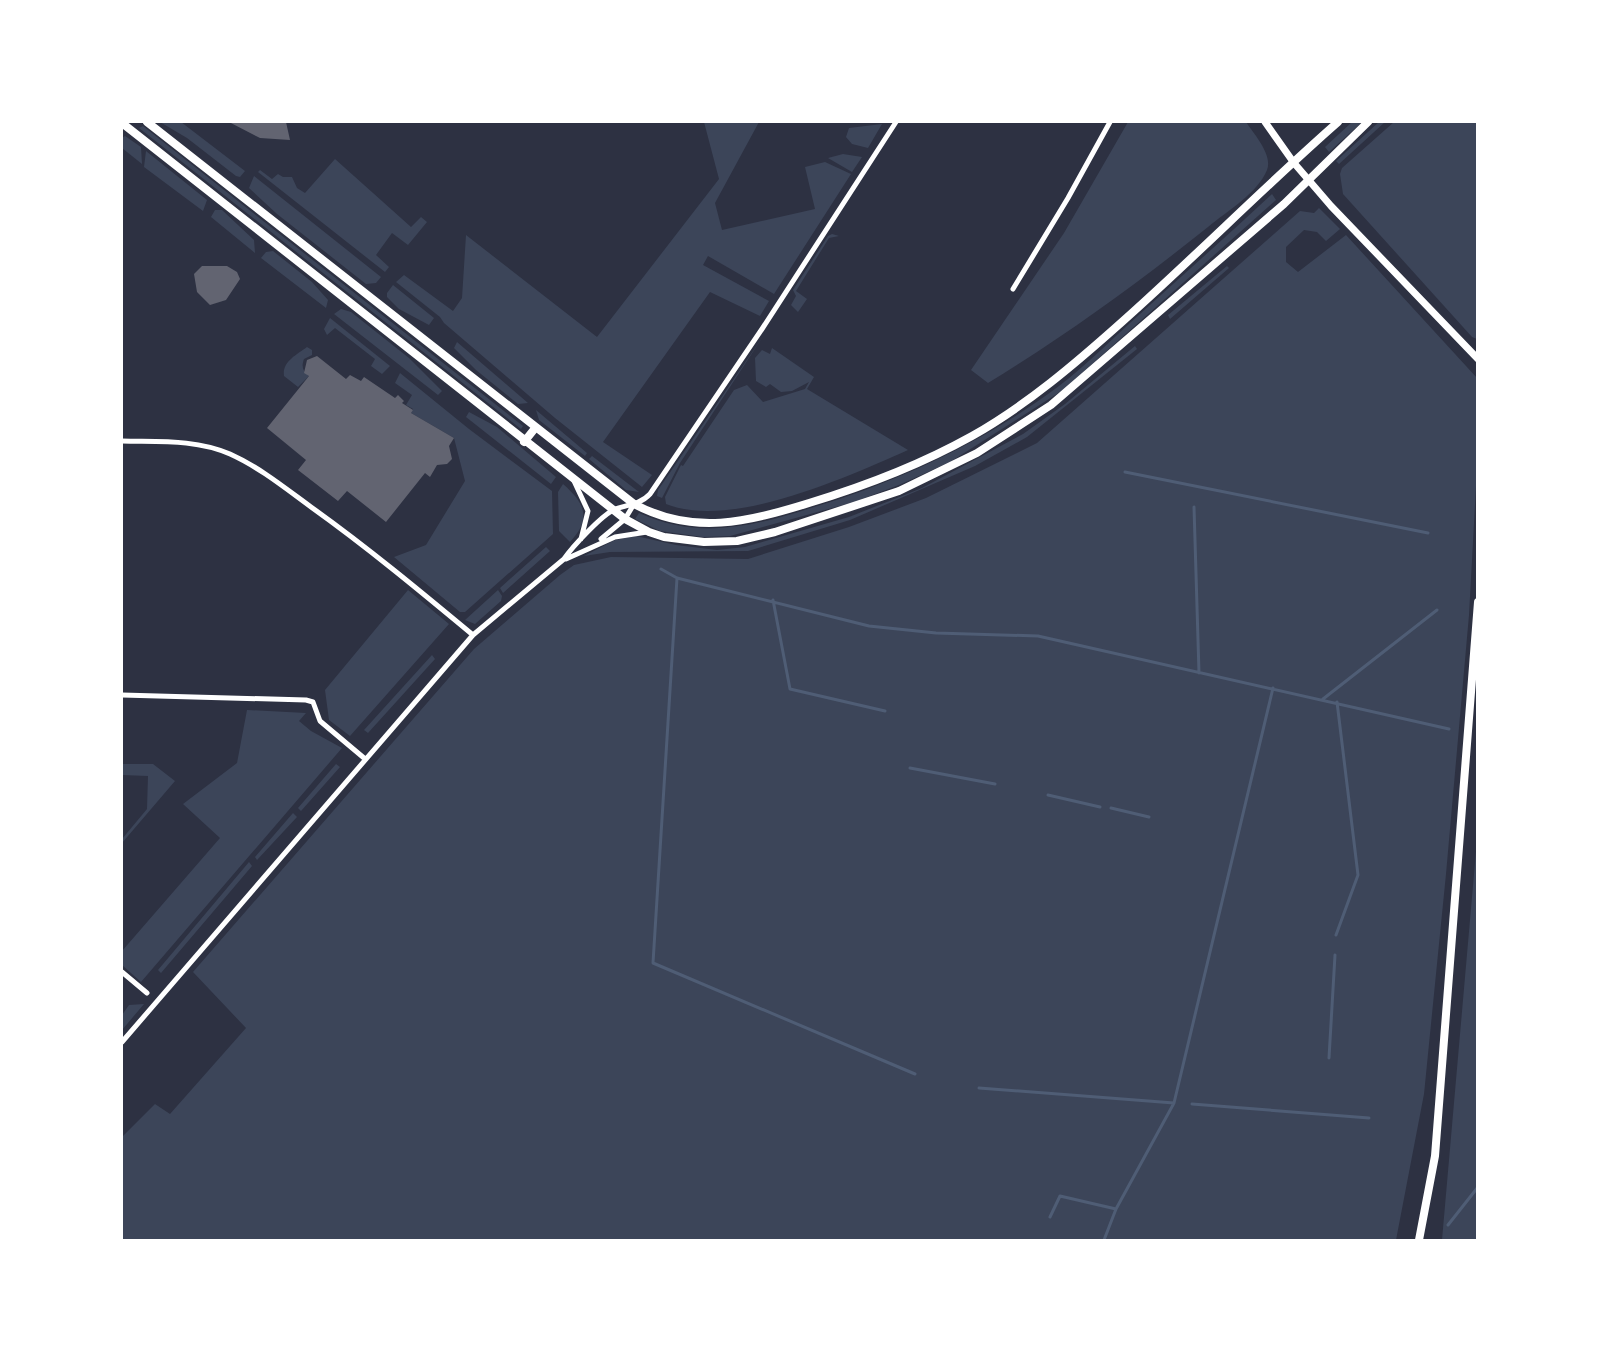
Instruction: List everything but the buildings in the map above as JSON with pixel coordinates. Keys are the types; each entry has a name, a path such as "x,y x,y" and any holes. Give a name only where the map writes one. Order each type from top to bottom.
{"main road":[{"path":"147,122 634,504 660,517 714,525 775,514 866,486 972,436 1028,400 1093,348 1338,122"},
{"path":"122,123 524,442 625,519 649,532 704,542 737,541 775,532 899,491 977,453 1051,405 1284,204 1368,122"},
{"path":"524,442 536,427"},
{"path":"1419,1240 1435,1156 1478,602"}],"street":[{"path":"564,559 571,549 613,510 646,498 762,329 896,122"},
{"path":"1013,289 1068,198 1110,122"},
{"path":"1265,122 1308,179 1478,359"},
{"path":"122,441 171,440 199,445 230,454 260,470 395,570 473,635"},
{"path":"574,481 588,512 580,541"},
{"path":"596,543 625,519 634,504"},
{"path":"122,1042 364,758 473,635 564,559 596,543 627,533 649,532"},
{"path":"122,696 306,700 313,702 320,721 364,758"},
{"path":"122,972 147,993"}],"shaded area":[{"path":"160,122 181,122 245,171 240,177 236,176 187,138"},
{"path":"704,122 759,122 715,203 722,230 815,209 805,167 825,162 851,174 774,294 708,256 703,265 769,301 760,316 710,292 603,442 652,475 642,487 555,418 444,323 440,317 396,282 404,275 453,311 462,298 466,235 597,337 719,179"},
{"path":"1128,122 1246,122 1265,151 1267,170 1256,187 1241,201 1155,268 1073,328 988,383 971,370 1064,233"},
{"path":"1352,122 1362,122 1329,152 1325,147"},
{"path":"1379,122 1385,122 1339,164 1336,161"},
{"path":"1394,122 1477,122 1477,339 1472,337 1343,194 1340,174 1342,168"},
{"path":"882,124 868,148 852,144 846,137 849,128"},
{"path":"143,126 523,426 521,429 139,128"},
{"path":"125,136 141,147 142,164 122,148 122,138"},
{"path":"146,151 207,200 203,211 144,167"},
{"path":"843,154 862,157 852,172 828,158"},
{"path":"335,159 411,227 421,217 427,222 408,245 392,233 376,255 389,267 385,272 258,172 260,170 272,179 278,174 283,177 292,177 297,188 305,193"},
{"path":"254,176 381,277 376,283 366,284 277,214 249,188"},
{"path":"1272,194 1276,200 1063,390 950,462 854,502 730,536 703,537 660,531 635,519 639,513 661,521 704,528 725,528 767,521 877,485 940,458 1001,425 1068,379"},
{"path":"1319,208 1340,229 1326,241 1317,232 1304,230 1286,247 1286,262 1298,272 1346,235 1477,378 1477,468 1469,615 1446,874 1424,1094 1396,1240 122,1240 122,1137 155,1104 170,1114 246,1028 193,972 474,649 574,565 611,557 748,559 849,527 926,498 1037,443 1300,211 1314,213"},
{"path":"215,210 222,210 254,240 255,253 211,217"},
{"path":"832,234 839,236 829,238 796,291 807,299 798,312 791,305 796,296 793,290 828,236"},
{"path":"273,251 312,282 328,300 326,308 261,258 266,252"},
{"path":"1227,266 1229,268 1170,319 1168,315"},
{"path":"393,285 434,318 429,325 399,309 387,297"},
{"path":"341,309 351,312 409,358 442,391 438,395 334,314"},
{"path":"330,318 390,366 382,374 371,366 375,359 335,328 327,335 324,329"},
{"path":"764,335 680,463 662,498 657,496 658,490"},
{"path":"457,342 528,403 518,404 476,370 454,348"},
{"path":"1135,346 1137,349 1027,437 975,466 850,520 748,551 610,552 584,556 615,540 636,536 676,545 717,550 745,547 849,517 922,488 1023,434 1065,404"},
{"path":"307,347 312,350 312,355 304,359 303,367 309,376 298,387 284,376 284,371 291,359"},
{"path":"772,348 814,377 807,389 908,450 822,486 755,505 723,510 693,510 666,504 665,497 681,465 683,466 734,390 747,385 763,402 805,389 809,382 792,391 781,392 770,384 766,387 756,381 755,358 762,350 770,354"},
{"path":"400,373 469,429 552,491 553,534 465,612 460,612 394,557 426,545 465,481 454,438 411,413 413,409 406,405 412,395 395,383"},
{"path":"536,410 587,453 585,456 539,420"},
{"path":"469,412 497,427 556,477 551,484 466,417"},
{"path":"592,456 639,492 626,490 589,459"},
{"path":"563,484 581,505 583,512 581,526 570,542 559,531 558,492"},
{"path":"546,547 550,551 503,593 500,588"},
{"path":"408,590 449,624 350,736 329,720 325,690"},
{"path":"498,590 502,596 501,601 475,624 465,620"},
{"path":"432,655 435,659 368,733 364,730"},
{"path":"247,710 306,713 299,721 311,731 342,748 141,982 122,965 122,951 220,838 183,804 237,763"},
{"path":"122,764 153,764 175,781 122,843 122,839 147,809 148,776 122,775"},
{"path":"336,764 340,767 301,811 298,808"},
{"path":"293,813 297,817 257,860 255,857"},
{"path":"1477,840 1477,1240 1442,1240"},
{"path":"249,862 252,866 161,973 158,970"},
{"path":"144,1004 122,1030 122,1015 129,1005"}],"waterway":[{"path":"1125,472 1428,533"},
{"path":"1194,507 1199,673"},
{"path":"661,569 677,578 869,626 936,633 1038,636 1449,729"},
{"path":"677,578 653,963 915,1074"},
{"path":"773,600 790,689 885,711"},
{"path":"1323,699 1437,610"},
{"path":"1116,1209 1174,1103 1273,688"},
{"path":"1336,935 1358,875 1337,702"},
{"path":"910,768 995,784"},
{"path":"1048,795 1100,807"},
{"path":"1111,808 1149,817"},
{"path":"1329,1058 1335,955"},
{"path":"979,1088 1174,1103"},
{"path":"1192,1104 1369,1118"},
{"path":"1448,1225 1478,1187"},
{"path":"1050,1217 1060,1196 1116,1209 1104,1240"}]}
